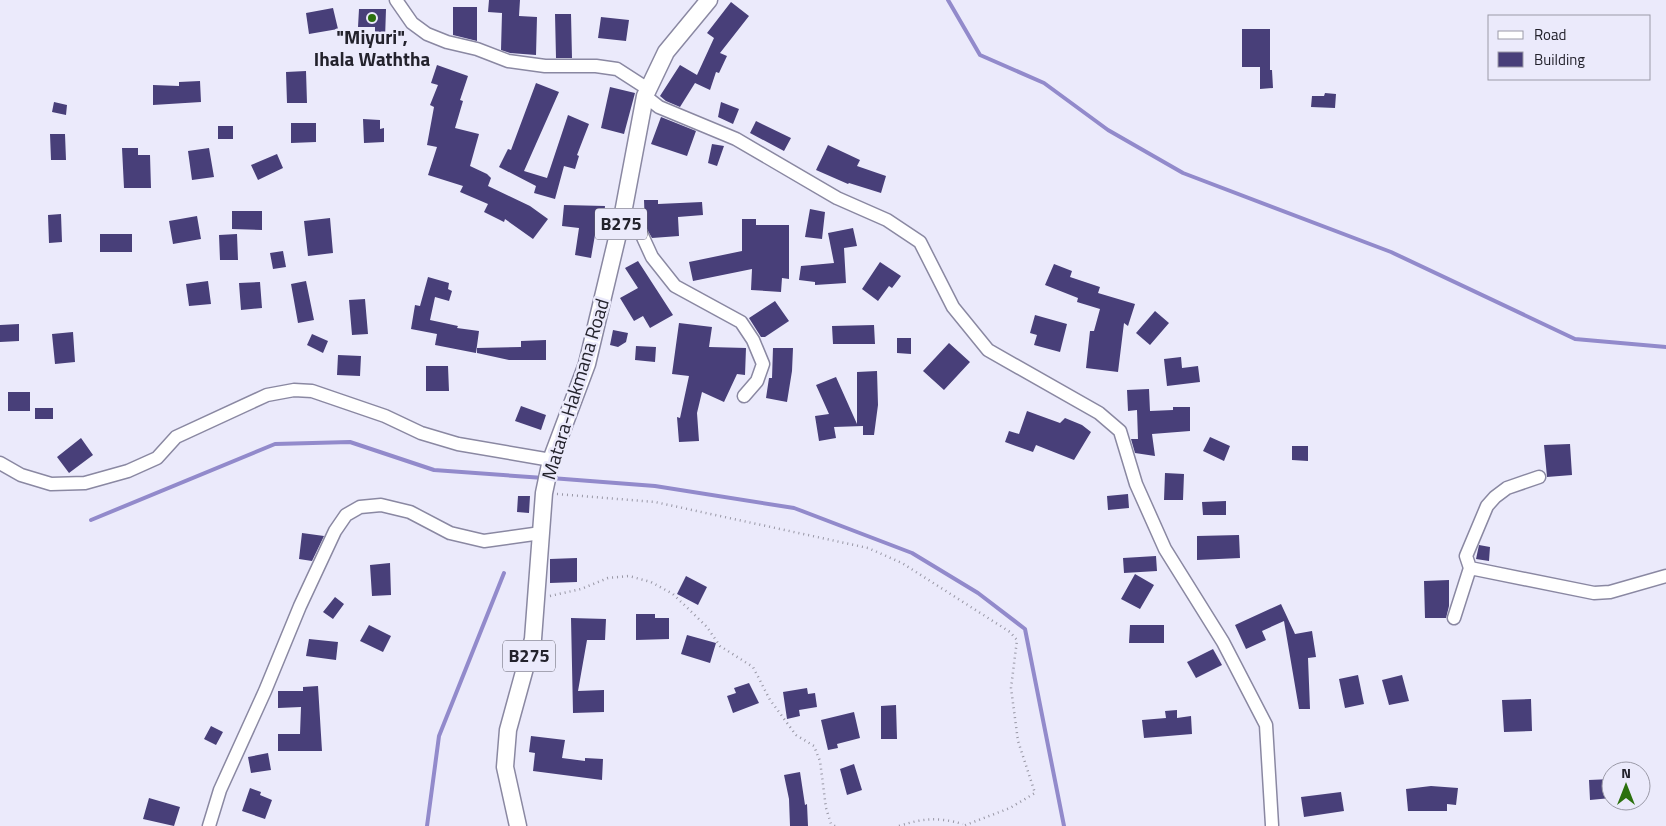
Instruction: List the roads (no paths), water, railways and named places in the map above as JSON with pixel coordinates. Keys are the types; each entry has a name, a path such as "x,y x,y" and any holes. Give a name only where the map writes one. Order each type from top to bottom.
{"main road":[{"name":"Matara-Hakmana Road","path":"518,826 505,767 508,730 533,639 545,488 551,460 587,364 623,213 646,92 666,52 709,0"}],"street":[{"path":"396,0 412,23 427,34 447,42 477,48 508,61 545,66 596,66 616,69 646,92 658,107 736,139 837,198 887,220 920,242 953,307 988,350 1099,413 1120,431 1136,484 1165,549 1222,642 1266,725 1272,825"},
{"path":"623,213 641,233 652,257 675,286 741,322 749,334 763,364 757,381 744,396"},
{"path":"0,463 21,475 51,484 85,483 128,471 157,458 176,437 267,396 294,390 312,391 385,416 421,433 458,444 551,460"},
{"path":"1454,618 1470,568 1466,556 1487,506 1507,488 1539,476"},
{"path":"209,826 220,790 266,691 300,606 334,531 346,515 360,507 381,505 410,512 450,533 484,541 541,533"},
{"path":"1470,568 1594,593 1610,592 1666,576"}],"waterway":[{"path":"948,0 980,55 1044,83 1108,130 1183,173 1391,252 1575,339 1666,347"},
{"path":"91,520 275,444 350,442 434,470 544,478"},
{"path":"551,478 655,486 794,508 912,553 978,593 1025,629 1064,826"},
{"path":"427,826 439,736 504,573"}],"place":[{"name":"\"Miyuri\", Ihala Waththa","path":"372,18"}]}
